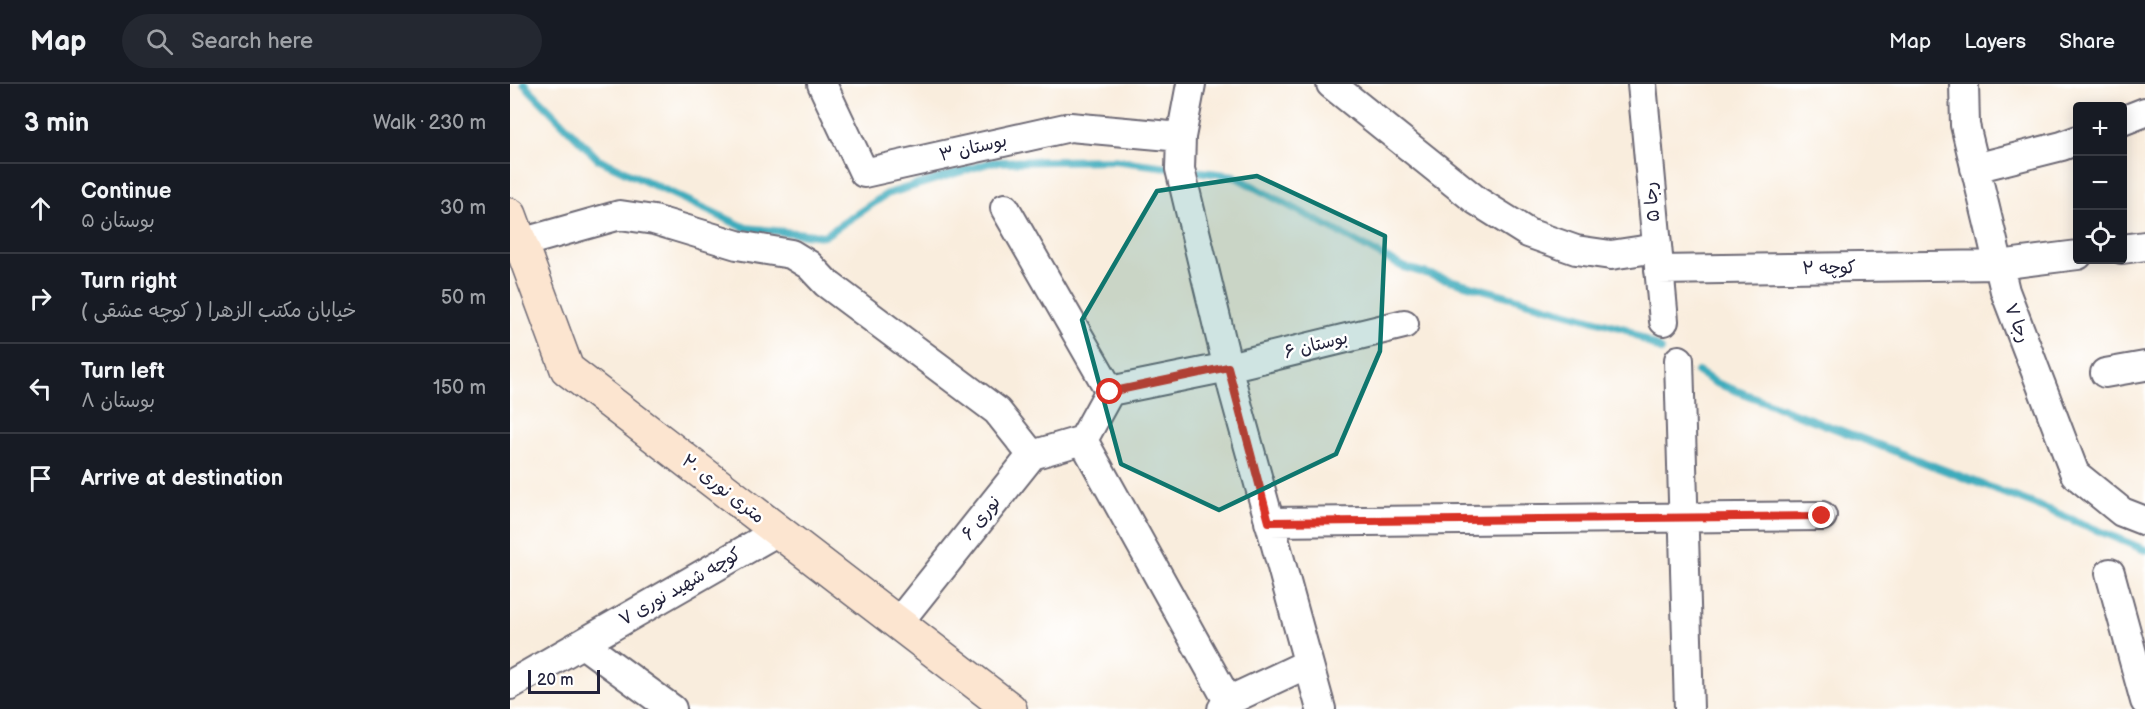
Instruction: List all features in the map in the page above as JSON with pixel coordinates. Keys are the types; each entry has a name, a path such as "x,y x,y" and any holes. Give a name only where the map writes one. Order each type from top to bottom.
{"main road":[{"name":"۲۰ متری نوری","path":"510,215 567,369 1010,709"}],"street":[{"name":"بوستان ۳","path":"822,84 864,173 1070,126 1181,137"},
{"path":"1191,84 1181,137 1180,169 1228,367 1321,709"},
{"name":"کوچه ۲","path":"1331,84 1478,201 1528,233 1576,250 1658,259 1998,265 2073,256"},
{"name":"رجا ۵","path":"1642,84 1664,321"},
{"name":"رجا ۷","path":"1964,84 1965,125 2005,291 2075,474 2122,512 2145,521"},
{"path":"2127,119 2145,112"},
{"path":"1975,168 2073,142"},
{"path":"510,246 621,215 654,220 737,245 791,254 809,265 826,284 998,411 1032,455 1083,440 1110,392 1005,208"},
{"path":"2127,248 2145,246"},
{"name":"بوستان ۶","path":"1110,392 1228,367 1404,324"},
{"path":"1679,360 1689,709"},
{"path":"2105,373 2145,366"},
{"path":"1083,440 1225,705 1307,664"},
{"name":"نوری ۶","path":"898,623 1032,455"},
{"path":"1269,522 1822,516"},
{"name":"کوچه شهید نوری ۷","path":"510,684 778,531"},
{"path":"2110,573 2145,700"},
{"path":"583,644 672,709"}],"highlighted area":[{"path":"1257,176 1385,236 1380,351 1336,454 1219,510 1121,464 1082,320 1157,191"}],"waterway":[{"path":"524,84 598,159 746,228 824,236 887,194 992,162 1113,160 1175,168"},
{"path":"1186,170 1234,176 1403,267 1626,329 1661,350"},
{"path":"1698,372 1716,383 2049,510 2145,550"}],"route":[{"path":"1110,392 1228,367 1269,522 1822,516"}]}
